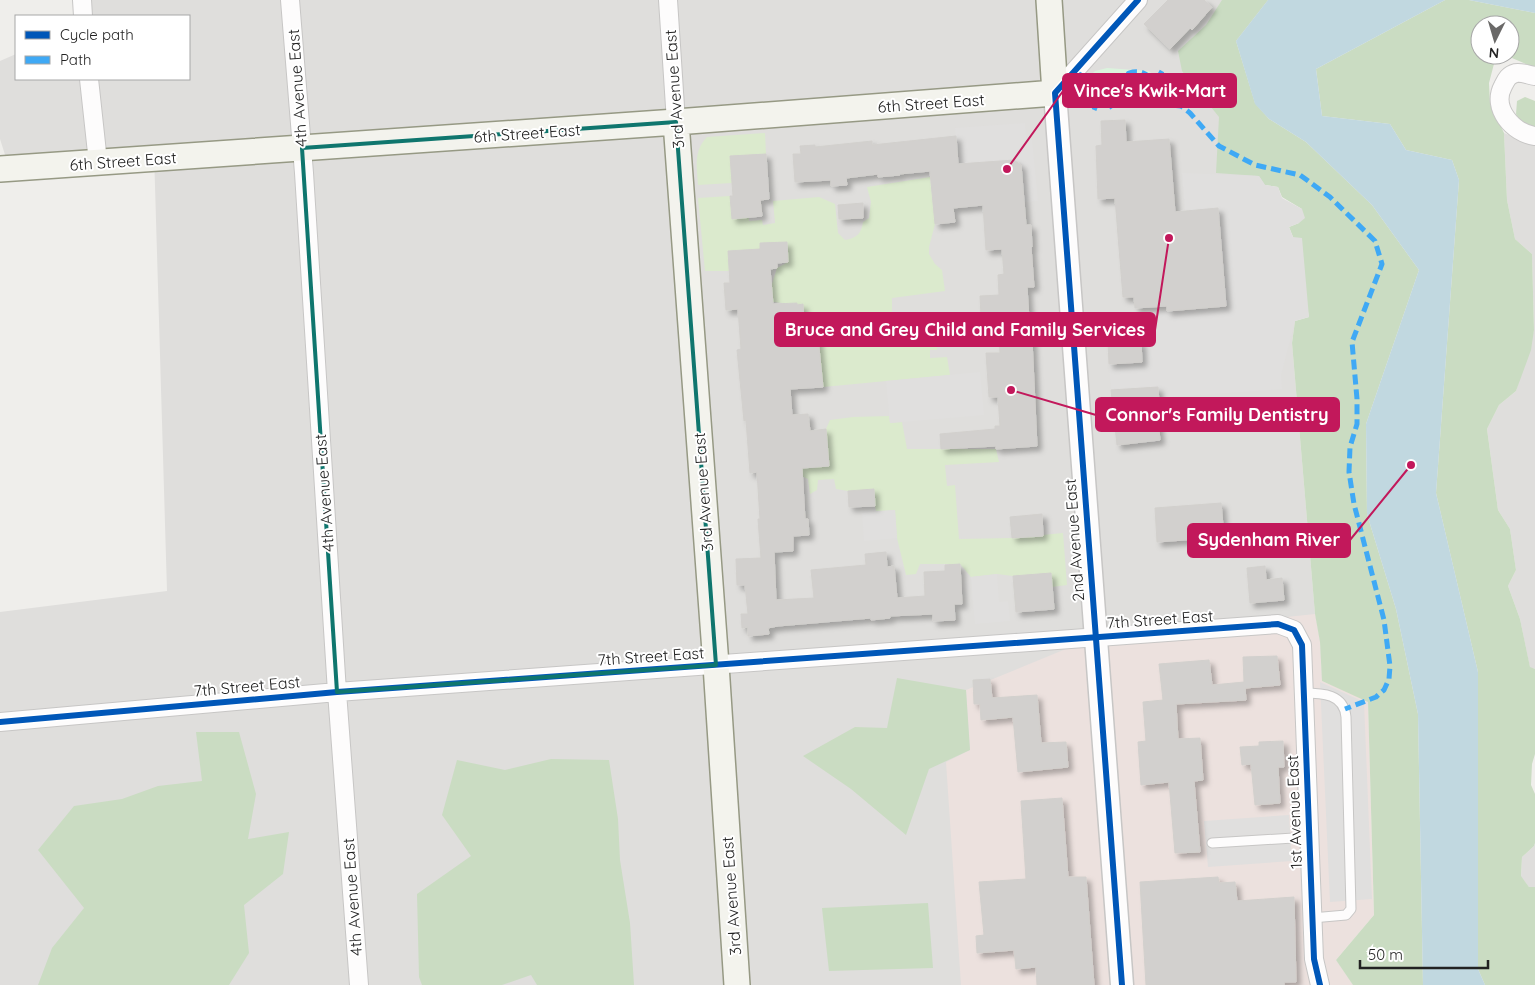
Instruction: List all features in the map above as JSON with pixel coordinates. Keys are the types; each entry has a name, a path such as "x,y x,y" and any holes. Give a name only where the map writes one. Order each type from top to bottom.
{"main road":[{"name":"2nd Avenue East","path":"1049,0 1055,93"},
{"name":"6th Street East","path":"0,169 676,122 1055,93"},
{"name":"3rd Avenue East","path":"676,122 716,666 737,985"}],"street":[{"path":"82,0 83,15"},
{"name":"4th Avenue East","path":"290,0 302,148 358,985"},
{"name":"3rd Avenue East","path":"668,0 676,122"},
{"path":"1055,93 1138,0"},
{"path":"1535,76 1517,73 1507,77 1498,95 1500,110 1512,126 1525,134 1535,136"},
{"path":"89,80 98,162"},
{"name":"2nd Avenue East","path":"1055,93 1122,985"},
{"name":"7th Street East","path":"0,722 337,692 1278,624 1294,630 1299,637"},
{"name":"1st Avenue East","path":"1299,637 1302,645 1314,960 1320,985"}],"lane":[{"path":"1304,693 1319,693 1338,700 1345,709 1346,718 1351,909 1346,915 1312,918"},
{"path":"1212,843 1309,837"}],"highlighted area":[{"path":"676,122 716,665 337,692 302,148"}],"shaded area":[{"path":"79,0 1268,0 1236,41 1295,321 1292,343 1315,614 1320,642 1336,960 1353,985 0,985 0,612 167,591 154,152 7,161 0,139 0,61 15,54 15,80 190,80 190,15 79,15"},
{"path":"1025,123 1026,137 1032,140 1038,201 1024,202 1021,165 1014,160 958,164 955,128"},
{"path":"1504,133 1535,144 1535,669 1530,668 1520,619 1508,586 1516,570 1510,529 1498,510 1487,429 1499,405 1516,391 1534,330 1532,254 1515,239 1507,200"},
{"path":"1182,173 1259,176 1265,185 1278,187 1282,198 1302,209 1305,218 1289,227 1293,237 1302,238 1309,317 1295,321 1281,375 1282,389 1159,398 1158,387 1111,389 1109,364 1141,362 1138,313 1226,306 1218,208 1185,211"},
{"path":"980,372 984,415 890,423 886,381"},
{"path":"895,510 897,538 864,541 862,513"},
{"path":"997,574 999,602 1008,601 1010,621 975,624 971,577"},
{"path":"1315,614 1320,642 1322,681 1368,701 1374,915 1336,960 1353,985 961,985 946,762 970,750 966,690 1095,637"},
{"path":"1320,682 1364,702 1372,899 1330,902"},
{"path":"1289,815 1292,861 1208,867 1204,821"},
{"path":"1535,843 1535,887 1529,887 1521,877 1522,857"}],"green space":[{"path":"1222,0 1268,0 1236,41 1255,103 1269,119 1306,142 1372,205 1419,270 1366,424 1367,514 1396,609 1418,714 1423,985 1353,985 1336,960 1374,915 1368,702 1322,681 1292,343 1295,321 1309,317 1293,237 1289,227 1299,223 1302,209 1282,197 1278,187 1265,185 1259,176 1216,173 1219,117 1182,71 1178,51 1206,25"},
{"path":"1445,0 1469,0 1535,13 1535,68 1520,61 1520,15 1470,15 1470,65 1494,65 1489,83 1490,104 1504,133 1507,200 1515,239 1532,254 1534,330 1531,350 1516,391 1499,405 1487,429 1498,510 1510,529 1516,570 1508,586 1520,619 1530,667 1535,669 1535,754 1532,764 1531,785 1535,794 1535,843 1522,857 1521,876 1529,887 1535,887 1535,985 1485,985 1478,969 1478,672 1436,493 1459,180 1452,160 1406,150 1390,124 1322,116 1316,69"},
{"path":"1107,68 1149,71 1161,83 1169,100 1084,106 1082,83 1095,71"},
{"path":"1525,97 1535,101 1535,129 1522,124 1516,114 1517,101"},
{"path":"765,133 766,154 730,156 732,183 698,185 698,154 707,137"},
{"path":"930,177 935,224 929,254 935,264 942,270 945,291 892,298 892,325 948,319 953,339 937,339 937,350 930,350 930,358 947,357 950,375 823,387 818,338 800,340 803,305 773,302 771,287 777,268 788,262 787,242 760,243 760,249 728,251 729,271 705,271 698,198 730,196 732,218 749,217 749,221 762,220 763,225 775,223 773,201 819,197 835,204 838,233 845,240 858,235 863,222 869,218 871,202 867,187"},
{"path":"889,416 890,423 902,422 907,449 996,449 999,462 945,465 947,486 955,485 959,539 1012,538 1063,533 1067,585 1052,587 1051,573 1013,576 997,574 971,577 960,564 920,564 916,574 906,575 897,538 895,510 876,511 875,506 848,491 836,489 834,479 818,480 817,490 810,494 808,479 801,476 801,469 829,466 826,429 830,420"},
{"path":"897,678 966,690 970,750 929,769 906,835 851,789 803,756 855,727 887,728"},
{"path":"196,732 239,732 256,794 248,839 289,832 283,874 244,905 249,953 229,985 38,985 52,948 84,908 38,850 74,806 122,799 158,786 202,781"},
{"path":"551,759 609,760 618,819 620,860 630,923 634,985 537,985 531,975 502,985 422,985 419,977 417,894 471,856 442,815 457,760 505,770"},
{"path":"928,903 933,968 829,971 822,908"}],"water":[{"path":"1268,0 1445,0 1316,69 1322,116 1390,124 1406,150 1452,160 1459,180 1436,493 1478,672 1478,969 1485,985 1423,985 1418,714 1396,609 1367,514 1366,424 1419,270 1372,205 1306,142 1269,119 1255,104 1236,41"},
{"path":"1469,0 1535,0 1535,13"}],"building":[{"path":"1168,0 1204,0 1212,7 1192,30 1190,28 1170,49 1144,24"},
{"path":"1125,120 1126,142 1169,139 1175,212 1218,208 1226,306 1167,311 1167,306 1135,308 1134,297 1123,297 1115,198 1098,199 1096,146 1102,145 1101,121"},
{"path":"956,136 958,164 1014,160 1021,165 1026,225 1031,225 1034,287 1027,287 1029,319 1031,319 1037,446 996,449 996,446 941,449 940,434 995,429 995,426 1000,426 998,397 989,397 986,353 1000,353 998,316 981,317 980,296 999,295 998,275 1004,274 1002,249 986,250 983,205 953,208 955,222 935,224 930,171 878,177 878,174 846,178 847,185 831,186 831,180 795,182 793,154 801,154 800,146 815,145 815,147 872,141 872,145"},
{"path":"766,154 769,199 760,200 762,216 732,219 730,196 733,196 730,156"},
{"path":"863,203 863,218 839,219 838,205"},
{"path":"787,242 788,262 777,263 777,268 770,269 773,304 803,304 805,339 818,338 823,387 790,389 792,415 808,414 810,431 826,429 829,466 802,468 805,519 808,519 809,535 793,536 793,551 774,552 776,600 814,598 811,570 866,565 865,554 886,552 887,567 894,566 897,598 925,596 924,572 945,571 945,565 960,564 962,604 954,604 955,620 933,621 933,614 890,616 890,618 871,620 871,618 778,626 768,628 769,634 748,636 748,627 742,628 741,614 748,614 745,585 737,585 736,559 761,558 758,519 760,519 757,472 750,473 746,420 744,421 737,350 741,349 738,309 726,310 724,283 730,283 728,251 760,249 760,243"},
{"path":"1141,341 1142,362 1109,364 1108,342"},
{"path":"1158,387 1159,403 1156,403 1160,440 1117,445 1111,390"},
{"path":"874,489 875,506 849,507 848,491"},
{"path":"1221,503 1224,537 1157,542 1155,508"},
{"path":"1042,514 1043,536 1012,538 1010,517"},
{"path":"1265,566 1266,580 1282,578 1284,600 1250,603 1247,568"},
{"path":"1051,573 1054,609 1016,612 1013,576"},
{"path":"1277,656 1280,685 1245,688 1246,700 1176,704 1178,739 1200,738 1203,780 1194,781 1200,852 1175,853 1169,782 1141,785 1138,742 1146,741 1143,702 1163,700 1159,664 1209,660 1212,685 1244,682 1243,657"},
{"path":"990,679 992,698 1037,695 1041,743 1066,742 1068,767 1018,772 1013,717 981,720 980,704 974,704 973,680"},
{"path":"1283,741 1284,767 1278,767 1280,803 1255,805 1251,764 1242,765 1240,747 1259,746 1259,742"},
{"path":"1062,798 1068,877 1086,877 1094,985 1037,985 1036,967 1016,969 1014,950 977,953 976,936 984,935 979,882 1026,879 1021,801"},
{"path":"1218,877 1219,883 1235,882 1237,901 1294,897 1296,982 1284,982 1284,985 1146,985 1140,882"}],"marked path":[{"path":"1074,71 1099,86 1113,109"},
{"path":"1162,71 1155,84 1160,96 1169,105 1181,106 1190,113 1219,146 1255,165 1300,175 1330,197 1375,241 1382,264 1352,342 1357,399 1357,424 1350,447 1349,472 1354,504 1384,620 1390,666 1389,679 1384,690 1376,697 1345,709"},
{"path":"1104,93 1129,73 1134,72 1143,73 1151,78 1158,91 1151,96 1130,95 1115,86"},
{"path":"1094,110 1102,90"},
{"path":"1146,106 1154,96"}],"cycle path":[{"path":"1122,985 1055,93 1138,0"},
{"path":"0,722 337,692 1278,624 1294,630 1302,645 1314,959 1320,985"}],"place":[{"name":"Vince's Kwik-Mart","path":"1007,169"},
{"name":"Bruce and Grey Child and Family Services","path":"1169,238"},
{"name":"Connor's Family Dentistry","path":"1011,390"},
{"name":"Sydenham River","path":"1411,465"}]}
